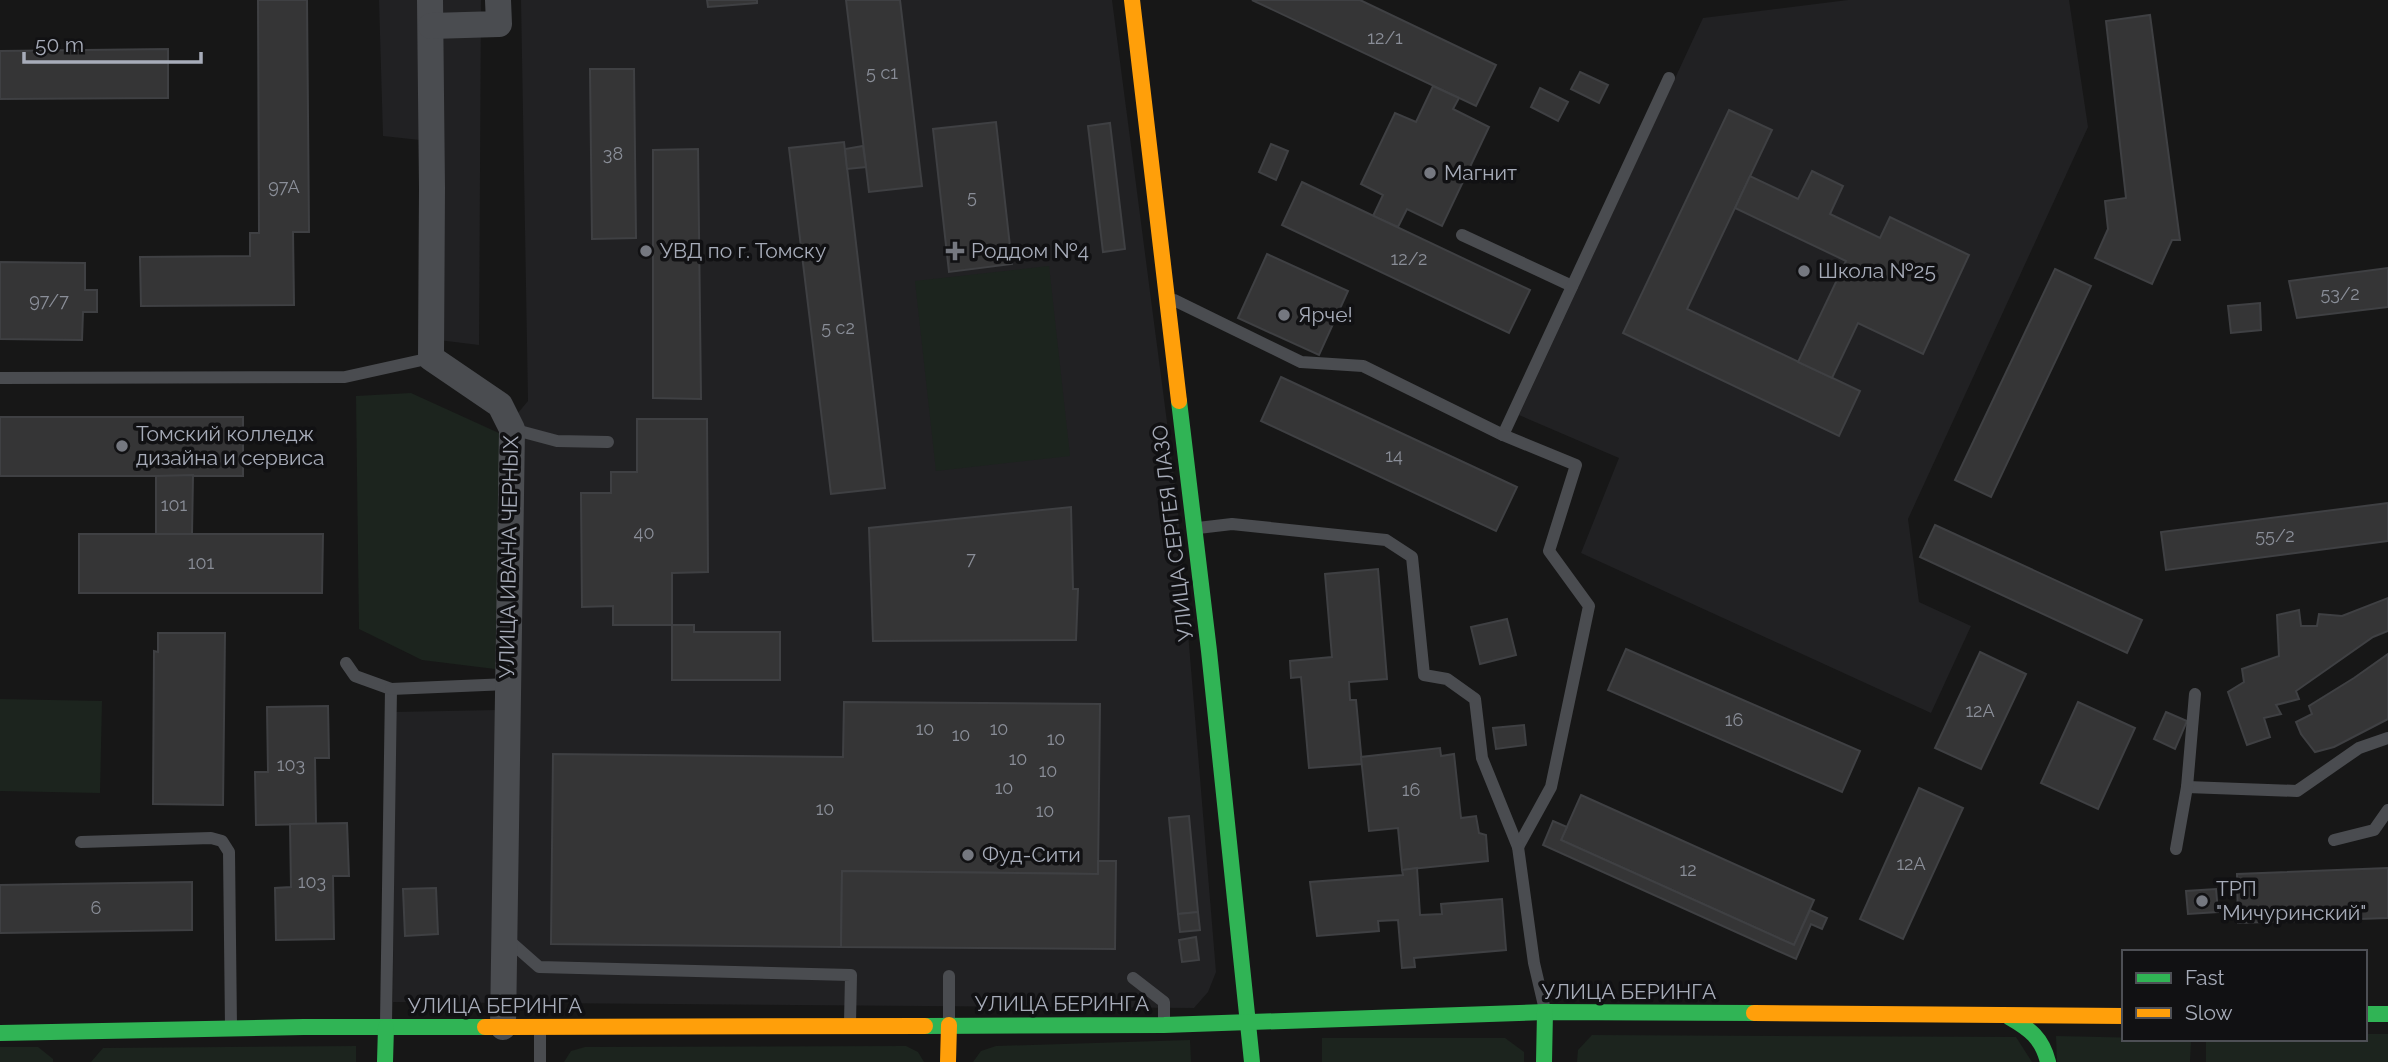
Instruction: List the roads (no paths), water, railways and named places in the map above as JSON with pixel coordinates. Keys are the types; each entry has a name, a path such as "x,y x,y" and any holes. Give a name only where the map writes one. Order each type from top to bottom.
{"street":[{"path":"430,0 431,358"},
{"path":"431,26 499,24 498,0"},
{"name":"УЛИЦА СЕРГЕЯ ЛАЗО","path":"1132,0 1194,528 1252,1062"},
{"name":"УЛИЦА ИВАНА ЧЕРНЫХ","path":"431,358 500,405 512,429 503,1027"},
{"path":"1544,1062 1545,1012"},
{"name":"УЛИЦА БЕРИНГА","path":"0,1033 386,1027 1164,1025 1545,1012 2122,1016"},
{"path":"2367,1014 2388,1014"},
{"path":"2009,1017 2031,1030 2044,1044 2048,1062"},
{"path":"948,1026 948,1062"},
{"path":"386,1027 386,1062"},
{"path":"73,1033 73,1052"}],"lane":[{"path":"1503,435 1669,78"},
{"path":"1462,235 1572,286"},
{"path":"1167,297 1301,362 1363,366 1503,435 1576,464 1549,551 1589,606 1551,787 1518,848"},
{"path":"0,378 345,377 431,358"},
{"path":"512,429 557,441 608,442"},
{"path":"1194,528 1232,524 1386,540 1412,557 1424,675 1447,679 1475,699 1482,758 1518,848 1534,963 1545,1012"},
{"path":"346,663 355,676 391,689 508,684"},
{"path":"386,1027 391,689"},
{"path":"2176,849 2187,787 2195,694"},
{"path":"2187,787 2297,791 2359,748 2388,738"},
{"path":"2334,840 2374,830 2388,810"},
{"path":"81,842 211,838 222,841 229,852 231,1030"},
{"path":"504,937 539,967 851,975 850,1027"},
{"path":"948,1026 949,976"},
{"path":"1133,978 1164,1002 1164,1025"},
{"path":"540,1027 540,1062"}],"place":[{"name":"Магнит","path":"1430,173"},
{"name":"УВД по г. Томску","path":"646,251"},
{"name":"Роддом №4","path":"955,251"},
{"name":"Школа №25","path":"1804,271"},
{"name":"Ярче!","path":"1284,315"},
{"name":"Томский колледж дизайна и сервиса","path":"122,446"},
{"name":"Фуд-Сити","path":"968,855"},
{"name":"ТРП \"Мичуринский\"","path":"2202,901"}]}
